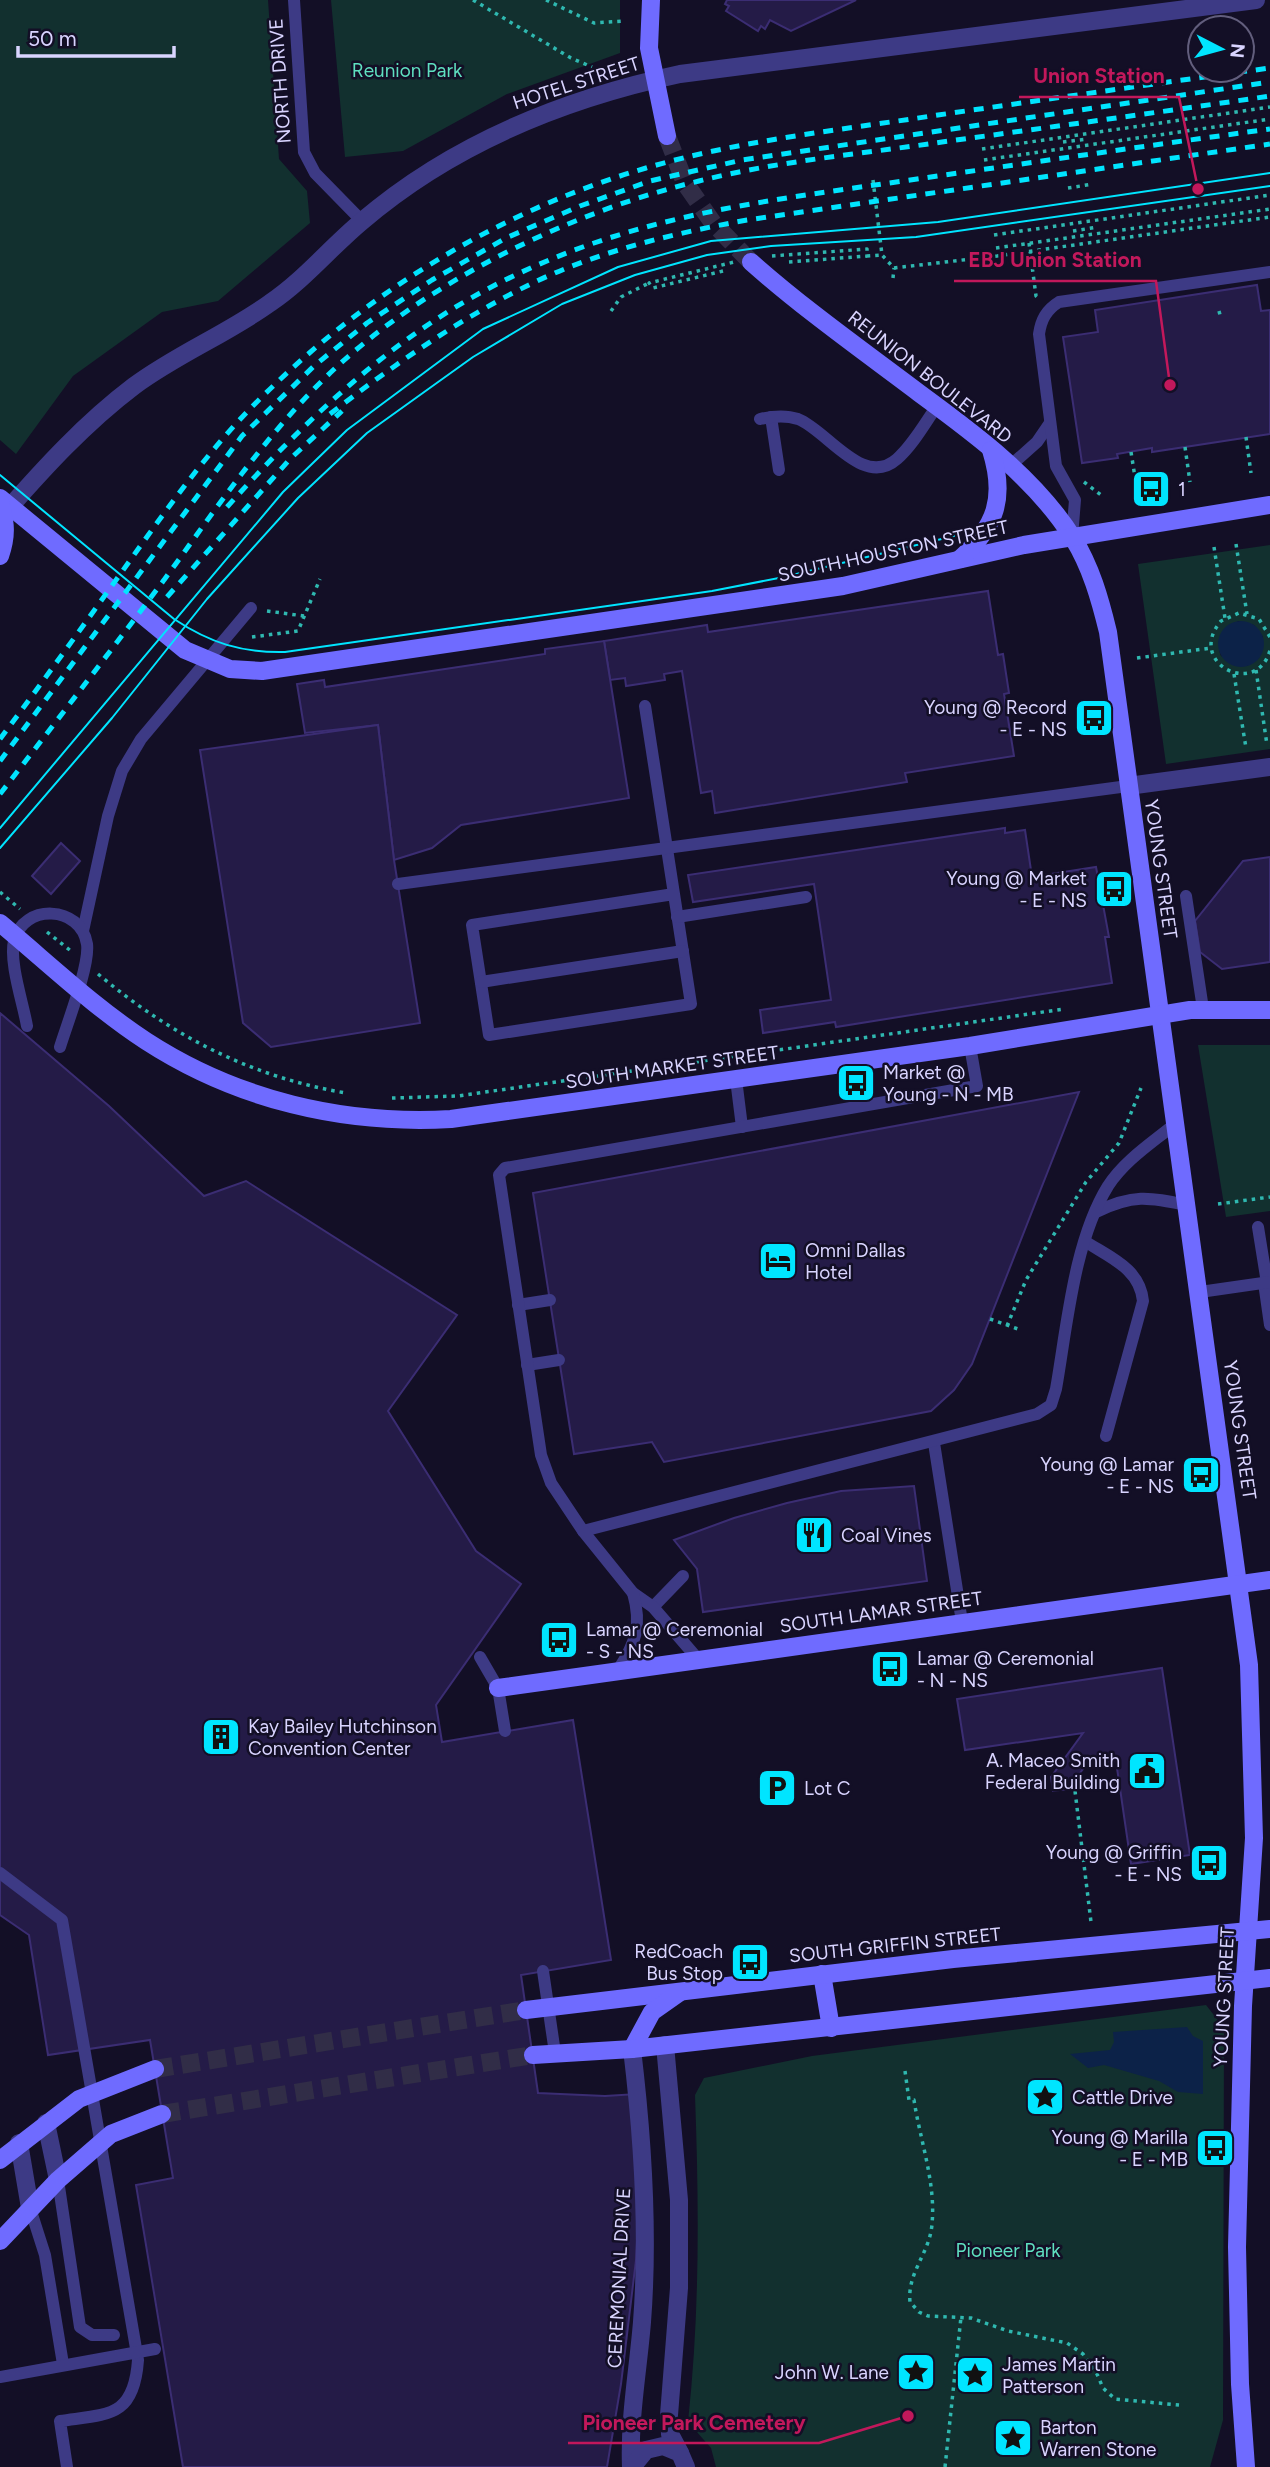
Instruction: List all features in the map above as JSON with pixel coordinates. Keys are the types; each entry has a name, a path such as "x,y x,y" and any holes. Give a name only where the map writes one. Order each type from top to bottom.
{"main road":[{"path":"651,0 649,48 653,79 667,136"},
{"name":"REUNION BOULEVARD","path":"751,262 786,294 990,447 1072,537"},
{"path":"960,559 981,538 996,510 998,473 990,447"},
{"path":"0,500 6,523 6,540 0,556"},
{"name":"SOUTH HOUSTON STREET","path":"0,500 185,650 230,669 294,668 843,586 1072,537 1270,505"},
{"name":"YOUNG STREET","path":"1072,537 1091,573 1108,632 1250,1665 1254,1838 1245,1981 1237,2247 1246,2467"},
{"name":"SOUTH MARKET STREET","path":"0,923 103,1009 145,1040 197,1070 242,1089 291,1105 347,1116 413,1121 452,1119 970,1046 1203,1009 1270,1010"},
{"name":"SOUTH LAMAR STREET","path":"498,1688 697,1658 1270,1580"},
{"name":"SOUTH GRIFFIN STREET","path":"526,2010 822,1974 1270,1929"},
{"path":"822,1974 831,2028"},
{"path":"533,2055 632,2049 1270,1978"},
{"path":"632,2049 652,2012 682,1991"},
{"path":"0,2160 79,2099 155,2069"},
{"path":"0,2241 58,2180 111,2134 162,2114"},
{"path":"1233,2467 1243,2440"}],"street":[{"name":"HOTEL STREET","path":"0,519 40,472 94,419 158,370 271,303 362,221 444,161 519,123 601,93 653,79 1256,0"},
{"path":"1128,786 1270,767"},
{"name":"CEREMONIAL DRIVE","path":"665,2045 679,2200 679,2288 670,2434 683,2460"},
{"name":"CEREMONIAL DRIVE","path":"631,2467 629,2434 642,2322 646,2228 644,2168 632,2049"},
{"path":"46,2123 58,2180"},
{"path":"19,2143 30,2208"},
{"name":"CEREMONIAL DRIVE","path":"631,2467 639,2455 654,2447 672,2448 683,2460"}],"lane":[{"name":"NORTH DRIVE","path":"294,0 304,152 315,173 362,221"},
{"path":"1072,537 1074,500 1056,466 1039,334 1041,322 1050,308 1059,302 1270,272"},
{"path":"779,470 766,418 800,420 859,463 873,467 887,466 898,458 937,406"},
{"path":"1010,466 1037,442 1050,423"},
{"path":"60,1047 87,956 83,932 122,771 141,739 251,608"},
{"path":"645,706 691,1004 489,1035 472,925 674,894"},
{"path":"398,884 1128,786"},
{"path":"1186,896 1203,1009"},
{"path":"677,917 806,897"},
{"path":"27,1026 13,953 20,929 40,914 52,912 75,922 83,932"},
{"path":"481,982 683,951"},
{"path":"697,1658 653,1607 633,1593 583,1531 551,1483 541,1455 499,1175 505,1168 976,1086 970,1046"},
{"path":"736,1079 742,1127"},
{"path":"583,1531 934,1443 1037,1414 1051,1405 1086,1242 1096,1212 1109,1186 1127,1163 1175,1124"},
{"path":"1096,1212 1130,1198 1148,1197 1187,1205"},
{"path":"1258,1227 1267,1283 1270,1325"},
{"path":"1086,1242 1132,1271 1142,1290 1143,1301 1106,1436"},
{"path":"1200,1292 1267,1283"},
{"path":"518,1305 550,1300"},
{"path":"527,1365 559,1360"},
{"path":"934,1443 962,1622"},
{"path":"653,1607 683,1576"},
{"path":"618,1670 632,1649 637,1634 638,1611 633,1593"},
{"path":"481,1657 498,1688 505,1731"},
{"path":"0,1873 62,1920 138,2360 137,2380 128,2398 115,2413 60,2421 67,2467"},
{"path":"543,1971 555,2053"},
{"path":"58,2180 80,2327 92,2335 114,2334"},
{"path":"30,2208 45,2255 63,2364"},
{"path":"0,2377 155,2349"}],"path":[{"path":"473,0 571,58 592,67"},
{"path":"546,0 594,23 625,21"},
{"path":"982,149 1270,107"},
{"path":"984,160 1270,119"},
{"path":"1063,142 1088,139"},
{"path":"873,180 882,255 894,268"},
{"path":"1068,188 1093,184"},
{"path":"994,235 1270,195"},
{"path":"996,248 1270,209"},
{"path":"894,268 1030,252 1270,217"},
{"path":"1073,231 1098,227"},
{"path":"1029,243 1036,296 1050,308"},
{"path":"789,262 867,257"},
{"path":"892,278 894,268"},
{"path":"653,288 723,271"},
{"path":"611,311 621,297 649,283"},
{"path":"1245,437 1251,474"},
{"path":"1185,447 1190,482"},
{"path":"1131,452 1136,490"},
{"path":"1081,478 1101,495"},
{"path":"1236,544 1247,614"},
{"path":"1214,547 1225,618"},
{"path":"252,638 298,631 320,579"},
{"path":"251,608 304,616"},
{"path":"1270,637 1263,624 1247,614 1225,618 1214,631 1211,648 1219,664 1234,673 1256,670 1266,661 1270,650"},
{"path":"1137,658 1211,648"},
{"path":"1256,670 1267,745"},
{"path":"1234,673 1246,748"},
{"path":"0,892 21,910"},
{"path":"41,927 73,953"},
{"path":"93,970 135,1005 174,1032 217,1054 284,1079 352,1094"},
{"path":"380,1097 458,1096 1073,1008"},
{"path":"1007,1326 1026,1280 1086,1182 1119,1143 1141,1088"},
{"path":"1218,1204 1270,1197"},
{"path":"990,1320 1018,1329"},
{"path":"1074,1791 1091,1922"},
{"path":"905,2071 909,2100 914,2100 932,2191 932,2227 912,2275 910,2302 919,2312 928,2316 961,2317 1008,2331 1067,2343 1083,2354 1103,2388 1115,2399 1178,2405"},
{"path":"945,2467 961,2317"}],"green space":[{"path":"0,0 268,0 279,159 307,191 310,223 218,301 162,312 73,376 16,454 0,440"},
{"name":"Reunion Park","path":"331,0 620,0 620,53 507,94 403,151 345,157"},
{"path":"1270,545 1270,749 1166,764 1138,564","holes":["1239,621 1254,625 1263,637 1259,658 1247,666 1221,656 1220,640 1229,626"]},
{"path":"1198,1045 1270,1045 1270,1211 1226,1217"},
{"name":"Pioneer Park","path":"1206,2005 1224,2028 1223,2420 1210,2467 716,2467 711,2448 688,2422 698,2258 695,2095 704,2078 812,2056"}],"water":[{"path":"1241,621 1257,628 1264,644 1257,660 1241,667 1225,660 1218,644 1225,628"},
{"path":"1187,2027 1193,2036 1203,2041 1203,2094 1178,2092 1159,2081 1104,2065 1088,2068 1070,2054 1110,2050 1114,2042 1113,2032"}],"building":[{"path":"727,0 856,0 791,31 770,20 765,29 761,26 758,31 726,11 729,6 725,4"},
{"path":"1257,285 1261,311 1270,310 1270,434 1152,452 1152,448 1117,454 1118,458 1082,463 1063,337 1098,332 1095,310"},
{"path":"988,591 998,655 1003,654 1009,693 1004,694 1014,756 905,773 907,782 715,813 712,791 701,793 682,671 664,674 665,680 626,686 625,678 610,680 604,641 707,625 708,632"},
{"path":"604,641 629,798 461,825 432,848 394,860 378,725 305,733 297,684 324,680 325,687 545,654 545,649"},
{"path":"378,725 394,860 420,1023 271,1047 243,1023 200,750"},
{"path":"1005,828 1005,833 1025,830 1032,877 1096,867 1109,937 1105,937 1112,983 836,1027 835,1022 763,1033 760,1010 831,1000 814,884 693,902 688,875"},
{"path":"61,843 80,861 51,894 32,876"},
{"path":"1270,857 1270,962 1222,969 1200,952 1195,921 1243,861"},
{"name":"Kay Bailey Hutchinson Convention Center","path":"0,1013 109,1106 204,1196 246,1181 457,1315 388,1411 476,1551 521,1584 436,1705 442,1742 573,1720 611,1960 521,1975 538,2093 605,2096 637,2094 640,2181 636,2260 621,2384 607,2467 183,2467 136,2185 173,2178 150,2040 48,2055 29,1935 0,1915"},
{"name":"Omni Dallas Hotel","path":"1079,1092 972,1364 954,1390 931,1411 664,1462 652,1442 574,1454 533,1193"},
{"path":"914,1486 927,1581 703,1612 697,1569 674,1540 734,1518 787,1503 841,1491"},
{"name":"A. Maceo Smith Federal Building","path":"1162,1668 1190,1855 1131,1864 1116,1761 1086,1765 1068,1789 1053,1791 1051,1777 1083,1733 965,1750 957,1699"}],"tunnel":[{"path":"667,136 685,183 713,223 751,262"},
{"path":"155,2069 526,2010"},
{"path":"162,2114 533,2055"}],"tram line":[{"path":"0,828 283,492 347,430 483,329 618,267 711,241 938,222 1270,173"},
{"path":"0,848 112,718 207,599 298,498 367,433 473,357 562,304 635,275 707,255 771,246 916,237 1270,186"},
{"path":"0,475 174,619 227,645 269,652 285,652 712,591 784,577 954,536"}],"railway":[{"path":"0,739 173,501 248,411 310,353 353,318 398,285 493,229 594,185 646,168 718,150 828,131 1270,68"},
{"path":"0,761 242,436 314,366 367,323 432,280 506,238 580,206 650,181 742,160 1270,82"},
{"path":"0,794 144,607 241,474 304,399 365,342 407,311 501,255 600,211 650,194 729,174 820,158 1270,96"},
{"path":"227,507 314,417 410,337 480,293 587,246 693,215 747,205 1270,129"},
{"path":"330,414 430,342 510,295 562,270 640,244 747,220 1270,144"},
{"path":"167,597 290,459 342,411"}],"place":[{"name":"Union Station","path":"1198,189"},
{"name":"EBJ Union Station","path":"1170,385"},
{"name":"1","path":"1151,489"},
{"name":"Young @ Record - E - NS","path":"1094,718"},
{"name":"Young @ Market - E - NS","path":"1114,889"},
{"name":"Market @ Young - N - MB","path":"856,1083"},
{"name":"Omni Dallas Hotel","path":"778,1261"},
{"name":"Young @ Lamar - E - NS","path":"1201,1475"},
{"name":"Coal Vines","path":"814,1535"},
{"name":"Lamar @ Ceremonial - S - NS","path":"559,1640"},
{"name":"Lamar @ Ceremonial - N - NS","path":"890,1669"},
{"name":"Kay Bailey Hutchinson Convention Center","path":"221,1737"},
{"name":"A. Maceo Smith Federal Building","path":"1147,1771"},
{"name":"Lot C","path":"777,1788"},
{"name":"Young @ Griffin - E - NS","path":"1209,1863"},
{"name":"RedCoach Bus Stop","path":"750,1962"},
{"name":"Cattle Drive","path":"1045,2097"},
{"name":"Young @ Marilla - E - MB","path":"1215,2148"},
{"name":"John W. Lane","path":"916,2372"},
{"name":"James Martin Patterson","path":"975,2375"},
{"name":"Pioneer Park Cemetery","path":"908,2416"},
{"name":"Barton Warren Stone","path":"1013,2438"}]}
